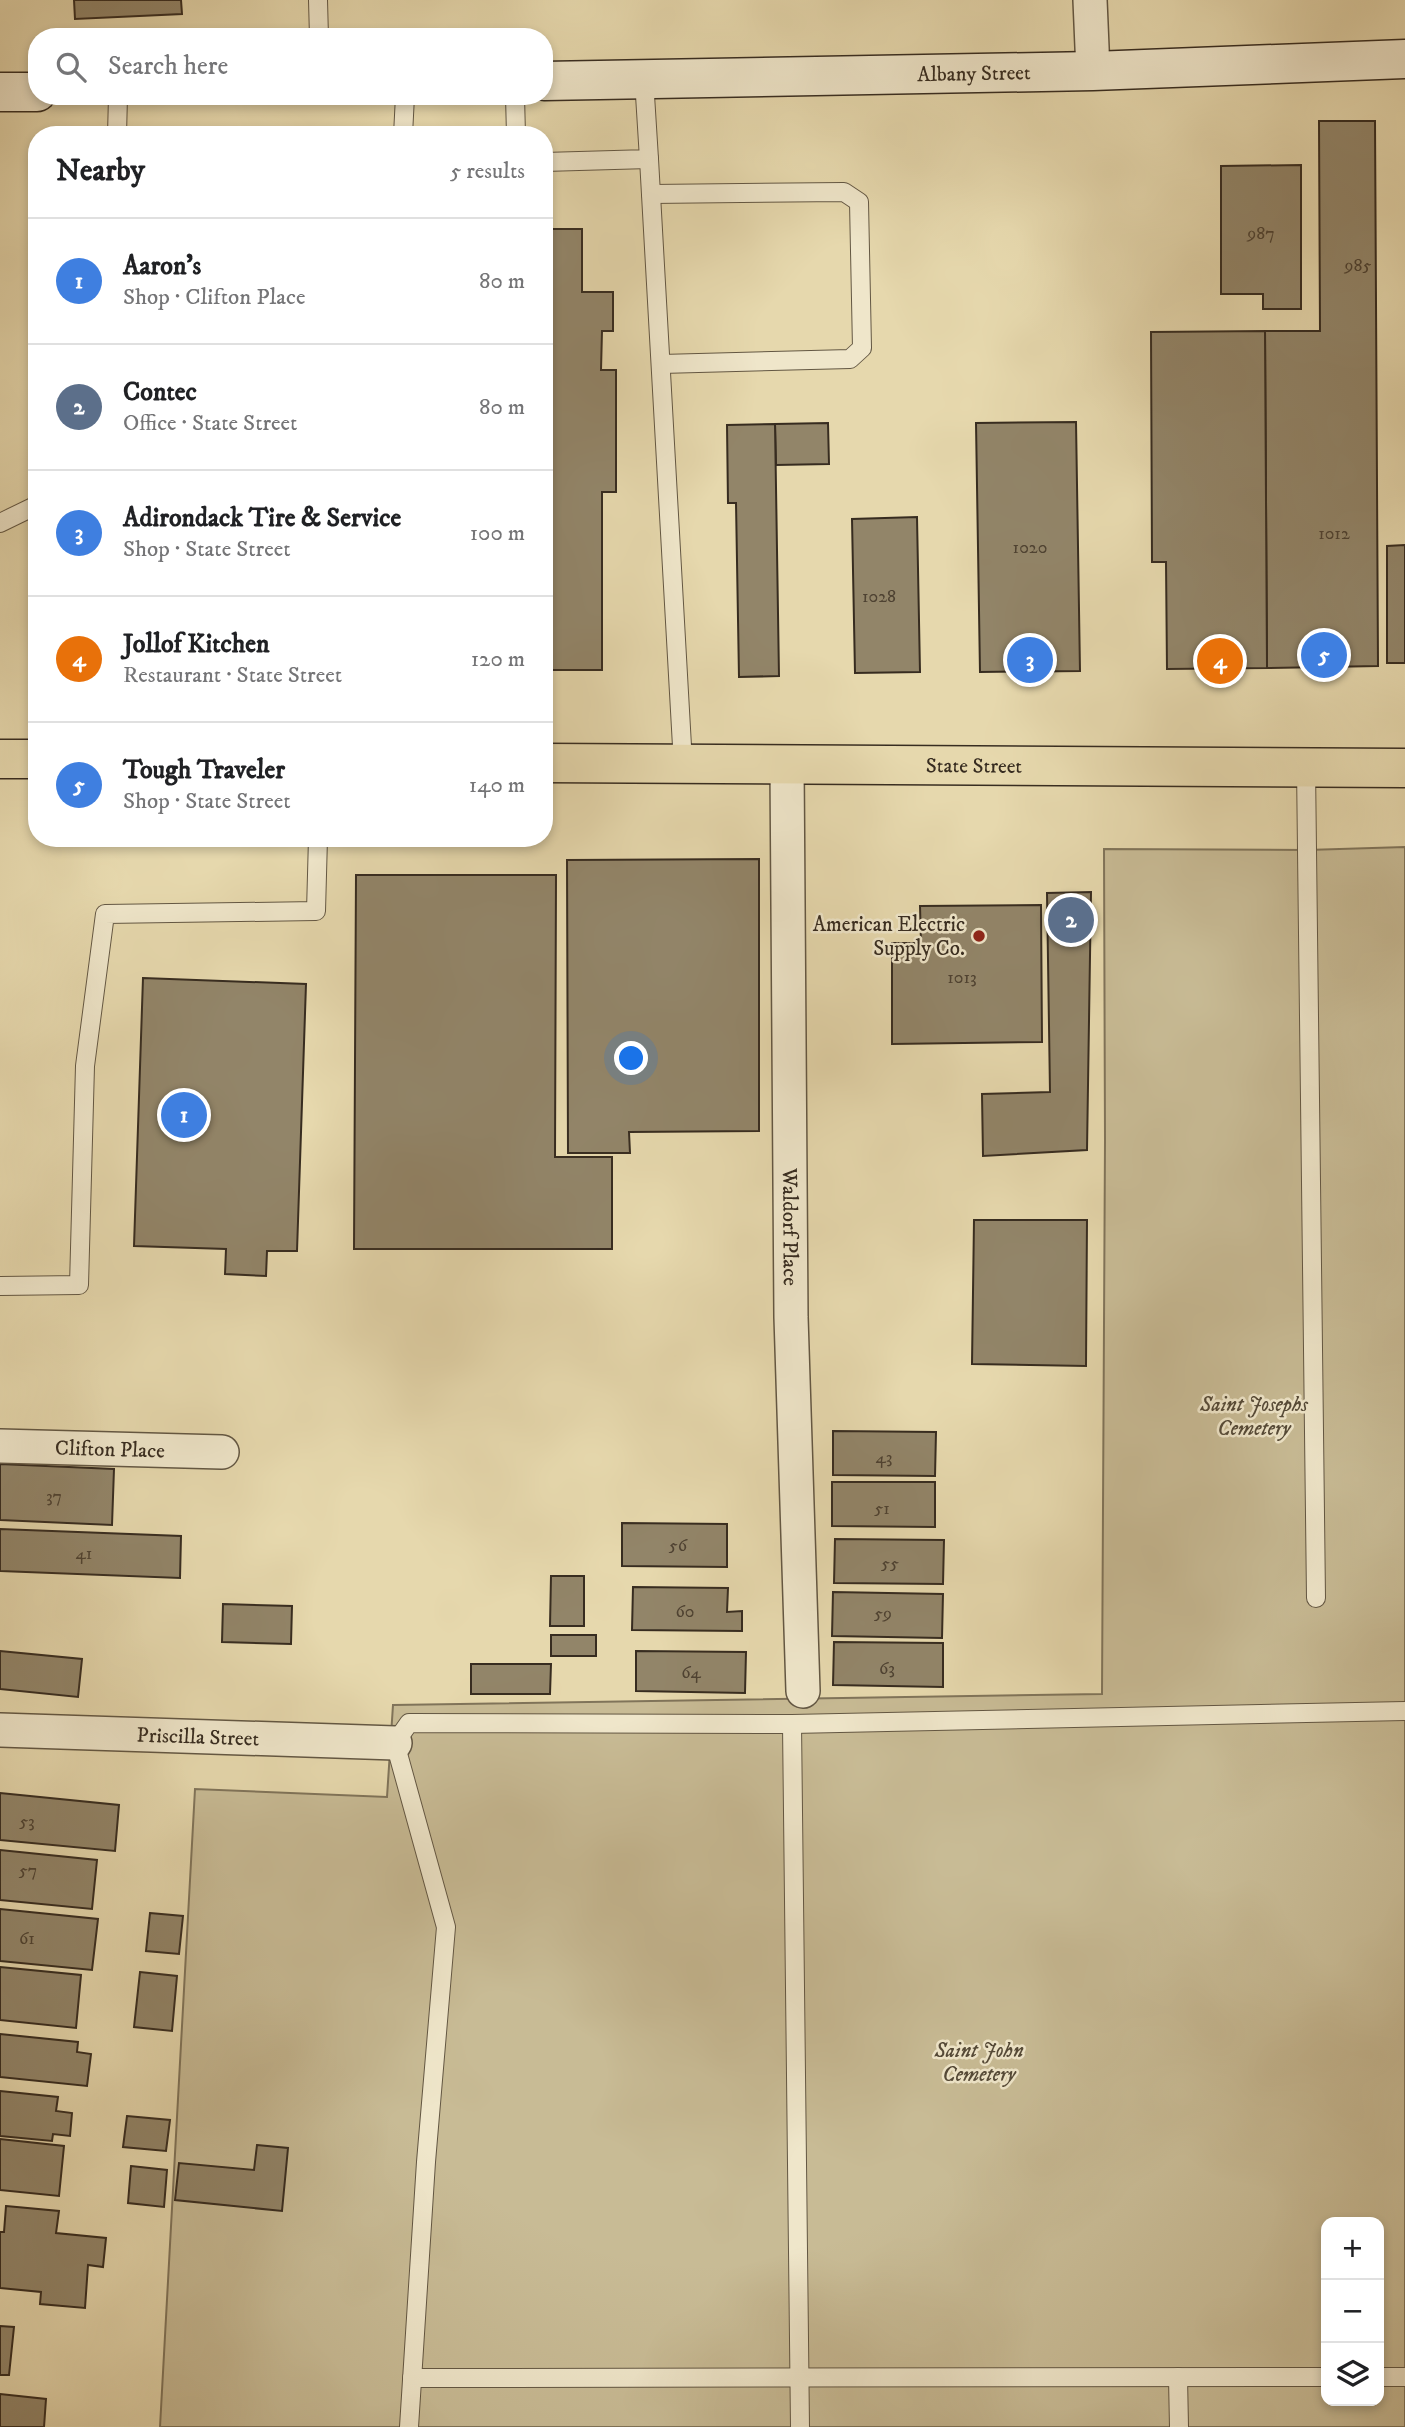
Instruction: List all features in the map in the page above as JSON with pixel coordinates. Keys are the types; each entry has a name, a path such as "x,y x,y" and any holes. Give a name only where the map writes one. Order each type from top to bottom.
{"main road":[{"path":"0,759 28,759"},
{"name":"State Street","path":"553,763 1405,768"}],"street":[{"path":"1090,0 1093,71"},
{"name":"Albany Street","path":"553,81 1093,71 1405,59"},
{"path":"0,92 28,92"},
{"name":"Waldorf Place","path":"788,765 791,1317 803,1691"},
{"name":"Clifton Place","path":"0,1446 222,1452"},
{"name":"Priscilla Street","path":"0,1730 395,1743"}],"lane":[{"path":"318,0 319,28"},
{"path":"644,79 683,764"},
{"path":"117,126 118,105"},
{"path":"403,126 405,105"},
{"path":"515,105 516,126"},
{"path":"553,162 649,159"},
{"path":"651,194 845,192 859,202 862,348 849,359 661,365"},
{"path":"0,523 28,509"},
{"path":"1306,767 1315,1598"},
{"path":"0,1286 79,1285 85,1066 105,914 316,911 318,847"},
{"path":"409,2427 426,2162 446,1927 395,1743 409,1723 792,1724 1405,1712"},
{"path":"792,1724 800,2427"},
{"path":"1178,2377 1179,2427"},
{"path":"412,2378 1321,2377"},
{"path":"1384,2377 1405,2377"}],"green space":[{"name":"Saint John Cemetery","path":"1405,847 1405,2427 160,2427 195,1789 387,1797 393,1705 1102,1694 1104,849 1307,850"}],"building":[{"path":"74,0 181,0 182,14 75,19"},
{"path":"1319,121 1375,121 1378,666 1267,668 1265,331 1320,331"},
{"path":"1301,165 1301,309 1263,309 1263,294 1221,294 1221,166"},
{"path":"553,229 582,229 582,292 613,292 613,331 602,331 601,370 616,370 616,492 602,492 602,670 553,670"},
{"path":"1265,331 1267,668 1167,669 1166,562 1152,562 1151,332"},
{"path":"1076,422 1080,671 980,672 976,423"},
{"path":"828,423 829,464 776,465 775,424"},
{"path":"775,424 779,676 739,677 736,503 728,503 727,425"},
{"path":"917,517 920,672 855,673 852,519"},
{"path":"1405,545 1405,663 1387,663 1387,546"},
{"path":"759,859 759,1131 629,1132 630,1153 568,1153 567,860"},
{"path":"356,875 556,875 555,1157 612,1157 612,1249 354,1249"},
{"path":"1091,892 1087,1150 983,1156 982,1094 1050,1092 1047,893"},
{"path":"1041,905 1042,1042 892,1044 892,943 921,943 920,906"},
{"path":"143,978 306,984 297,1251 267,1251 266,1276 225,1274 226,1249 134,1246"},
{"path":"974,1220 1087,1220 1086,1366 972,1364"},
{"path":"833,1431 936,1432 935,1476 833,1475"},
{"path":"0,1464 114,1469 112,1525 0,1520"},
{"path":"832,1482 935,1482 935,1527 832,1526"},
{"path":"622,1523 727,1524 727,1567 622,1566"},
{"path":"0,1529 181,1536 180,1578 0,1571"},
{"path":"835,1539 944,1540 943,1584 834,1583"},
{"path":"551,1576 584,1576 584,1626 550,1626"},
{"path":"633,1587 728,1588 727,1612 742,1611 742,1631 632,1630"},
{"path":"833,1592 943,1594 942,1638 832,1636"},
{"path":"223,1604 292,1606 291,1644 222,1642"},
{"path":"551,1635 596,1635 596,1656 551,1656"},
{"path":"834,1642 943,1643 943,1687 833,1685"},
{"path":"0,1651 82,1659 78,1697 0,1689"},
{"path":"636,1651 746,1652 745,1693 636,1691"},
{"path":"471,1664 551,1664 550,1694 471,1694"},
{"path":"0,1793 119,1805 115,1851 0,1840"},
{"path":"0,1850 97,1860 92,1909 0,1900"},
{"path":"0,1909 98,1919 92,1970 0,1961"},
{"path":"150,1913 183,1916 179,1954 146,1951"},
{"path":"0,1967 81,1975 76,2028 0,2020"},
{"path":"140,1972 177,1976 172,2031 134,2027"},
{"path":"0,2034 78,2042 77,2052 91,2054 87,2086 0,2077"},
{"path":"0,2091 58,2097 56,2111 72,2113 70,2136 53,2134 52,2141 0,2136"},
{"path":"127,2116 170,2120 166,2151 123,2147"},
{"path":"0,2139 64,2146 59,2196 0,2190"},
{"path":"257,2145 288,2148 282,2211 175,2200 179,2163 254,2170"},
{"path":"131,2166 167,2170 164,2207 128,2203"},
{"path":"6,2206 59,2211 56,2233 106,2238 103,2267 88,2265 85,2308 40,2304 41,2292 0,2288 0,2232 4,2232"},
{"path":"0,2326 14,2327 9,2375 0,2375"},
{"path":"0,2394 46,2399 44,2427 0,2427"}],"place":[{"name":"Tough Traveler","path":"1324,655"},
{"name":"Adirondack Tire & Service","path":"1030,660"},
{"name":"Jollof Kitchen","path":"1220,661"},
{"name":"Contec","path":"1071,920"},
{"name":"American Electric Supply Co.","path":"979,936"},
{"name":"Aaron's","path":"184,1115"}],"park label":[{"name":"Saint Josephs Cemetery","path":"1254,1416"}]}
